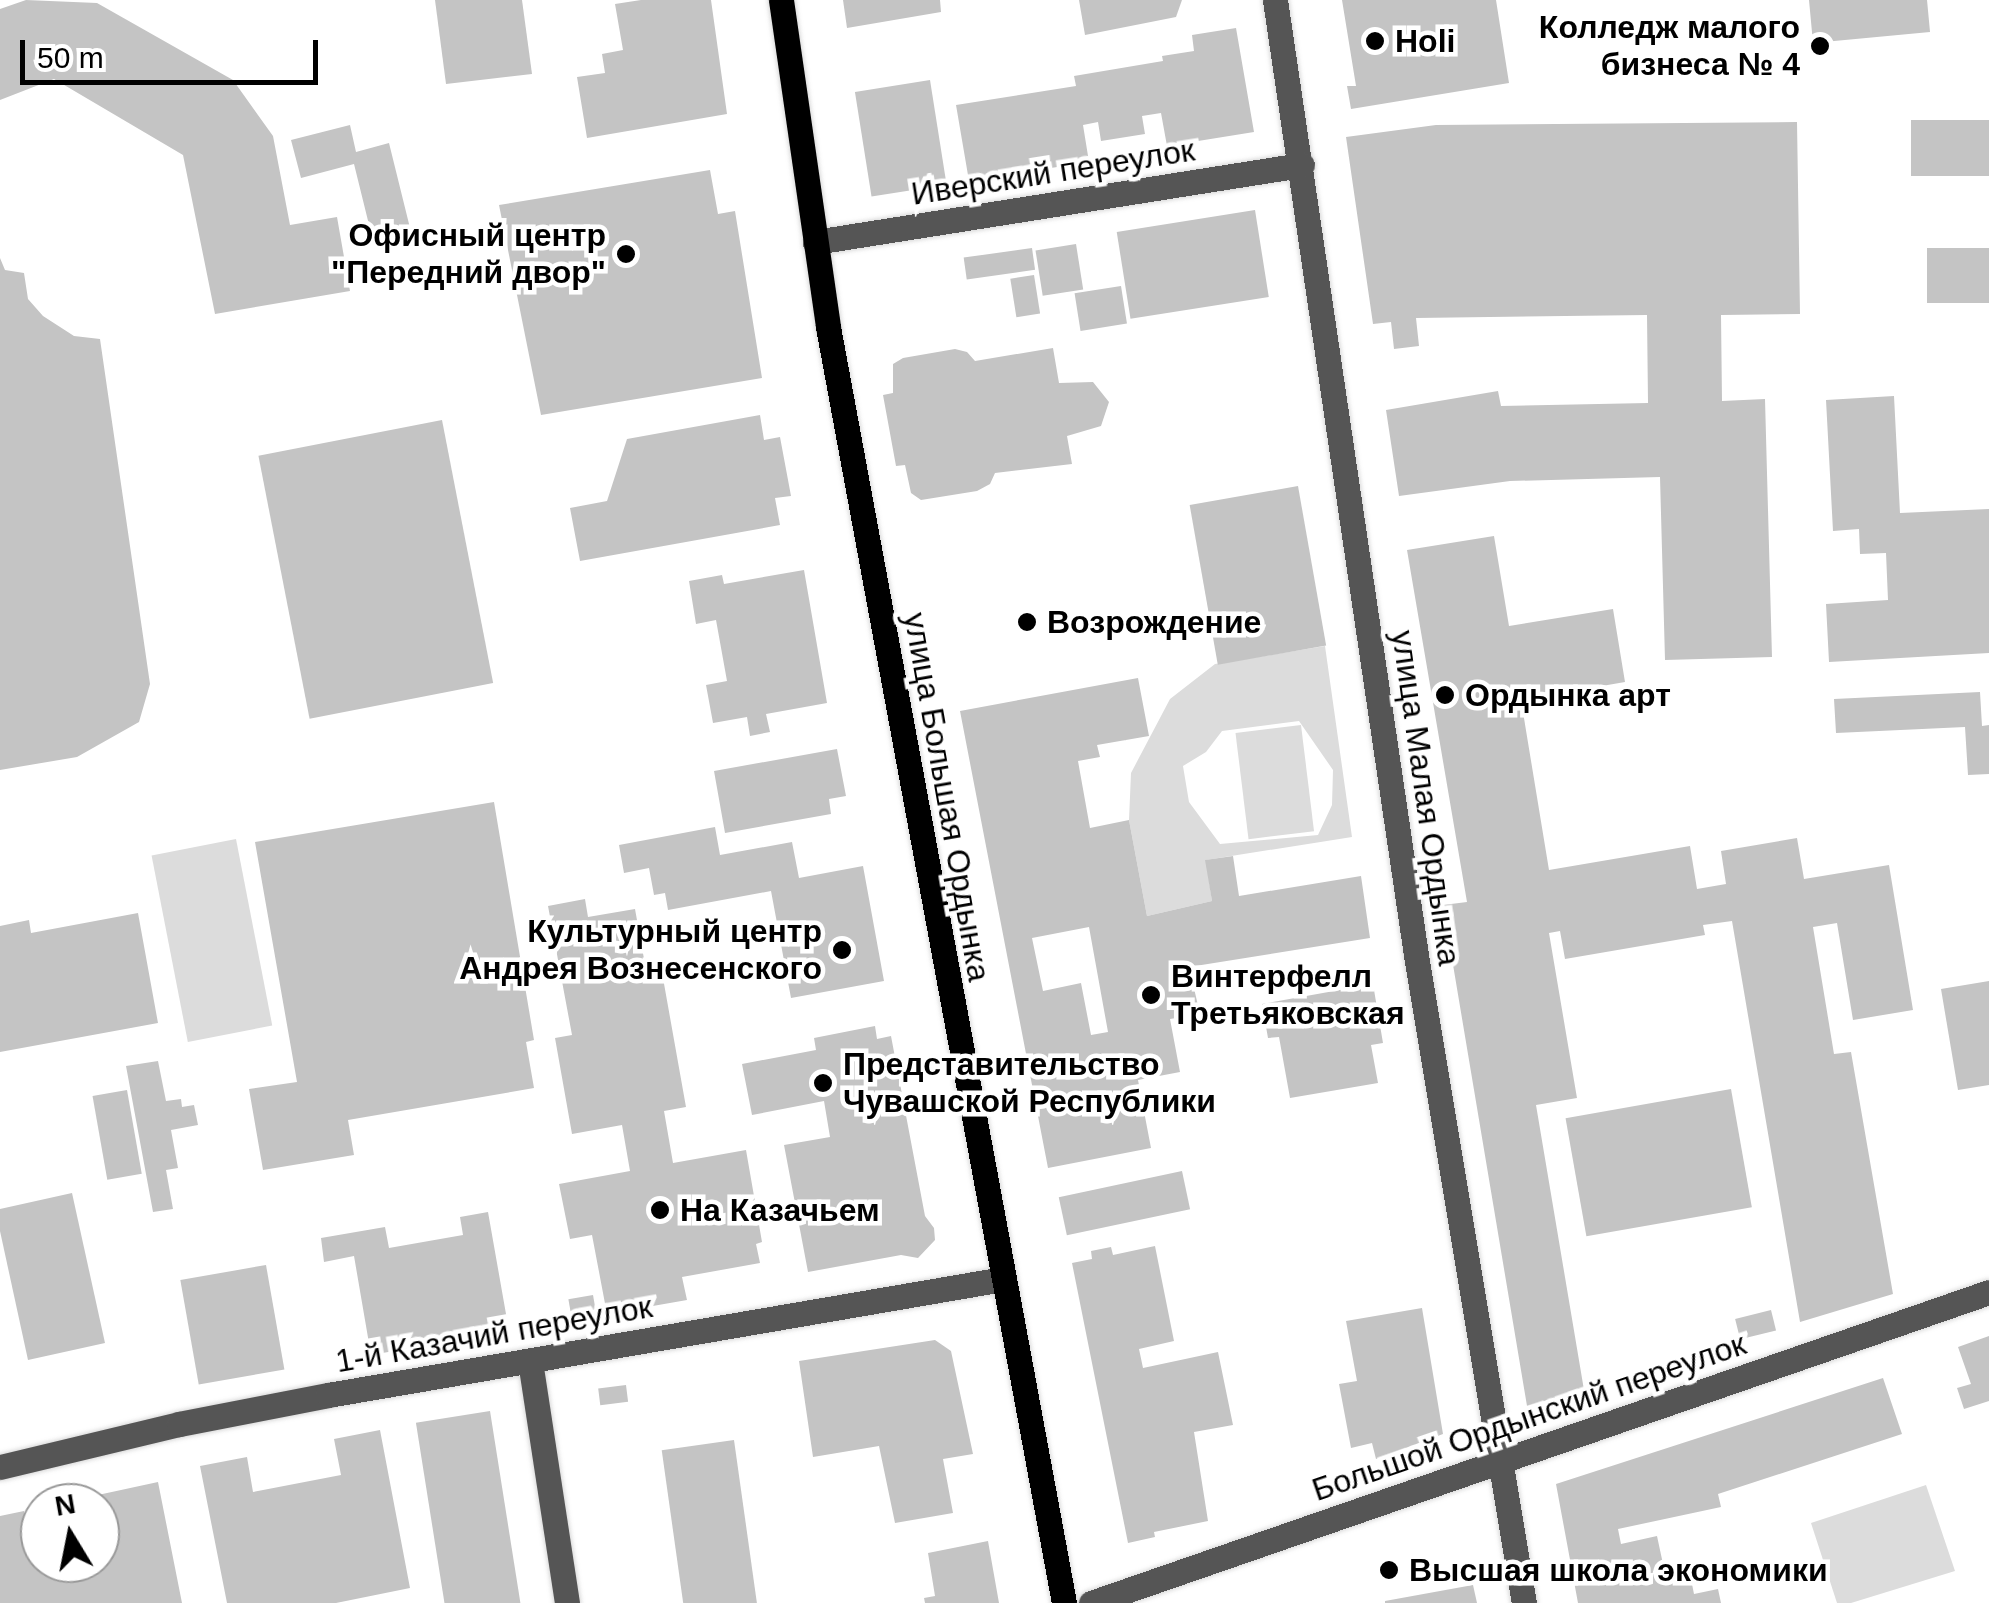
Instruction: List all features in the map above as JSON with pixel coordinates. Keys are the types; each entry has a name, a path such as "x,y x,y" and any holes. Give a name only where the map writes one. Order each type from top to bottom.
{"main road":[{"name":"улица Большая Ордынка","path":"781,0 814,242 1064,1603"}],"street":[{"name":"улица Малая Ордынка","path":"1275,0 1416,955 1497,1461 1524,1603"},
{"name":"Иверский переулок","path":"814,242 1302,164"},
{"name":"1-й Казачий переулок","path":"0,1467 179,1424 1003,1279"},
{"name":"Большой Ордынский переулок","path":"1091,1603 1989,1292"},
{"path":"530,1361 567,1603"}],"shaded area":[{"path":"1325,646 1352,837 1206,860 1212,901 1147,916 1129,820 1131,773 1170,699 1215,664","holes":["1299,721 1333,770 1332,805 1318,835 1220,844 1189,802 1183,766 1206,752 1222,731"]},
{"path":"1301,725 1314,831 1249,839 1235,733"},
{"path":"236,839 272,1026 188,1042 152,855"},
{"path":"1926,1485 1955,1571 1851,1603 1837,1603 1811,1523"}],"building":[{"path":"26,0 97,3 233,80 273,136 290,225 337,217 350,291 215,314 183,155 54,79 0,100 0,9"},
{"path":"435,0 522,0 532,74 446,84"},
{"path":"711,0 727,114 587,138 577,77 605,73 602,54 623,50 615,4"},
{"path":"843,0 940,0 941,12 847,28"},
{"path":"1079,0 1182,0 1176,17 1085,35"},
{"path":"1342,0 1496,0 1509,83 1351,109 1347,86 1356,86"},
{"path":"1809,0 1927,0 1930,32 1813,43"},
{"path":"1236,28 1254,132 1167,146 1161,113 1142,116 1145,134 1101,141 1098,122 1083,125 1089,162 969,181 956,105 1076,86 1074,76 1163,61 1162,56 1194,51 1192,35"},
{"path":"930,80 947,185 872,197 855,92"},
{"path":"1911,120 1989,120 1989,176 1911,176"},
{"path":"1797,122 1800,314 1721,315 1722,401 1765,399 1772,657 1665,660 1660,477 1510,481 1399,496 1386,410 1498,391 1501,406 1648,403 1647,315 1416,318 1419,346 1394,349 1391,322 1373,324 1346,137 1436,125"},
{"path":"350,125 356,152 389,143 411,232 373,241 354,164 301,178 291,140"},
{"name":"Офисный центр \"Передний двор\"","path":"710,170 718,214 735,211 762,378 541,415 499,205"},
{"path":"1255,210 1269,297 1130,319 1117,232"},
{"path":"1076,244 1083,289 1043,296 1036,250"},
{"path":"1032,248 1035,270 967,279 964,258"},
{"path":"1927,248 1989,248 1989,303 1927,303"},
{"path":"0,258 5,270 24,273 28,299 43,316 74,336 100,339 150,684 139,722 77,757 0,770"},
{"path":"1034,275 1040,314 1016,317 1010,279"},
{"path":"1121,286 1127,324 1081,331 1075,293"},
{"path":"1053,348 1059,383 1093,382 1109,402 1101,426 1067,436 1072,464 995,473 990,484 977,491 921,500 911,493 905,465 896,466 883,395 893,393 893,364 903,358 955,349 967,352 975,361"},
{"path":"1894,396 1900,513 1989,509 1989,653 1829,662 1826,604 1888,600 1886,553 1860,554 1859,529 1833,531 1826,400"},
{"path":"760,415 764,440 780,437 791,496 775,498 780,525 580,561 570,508 607,501 627,439"},
{"path":"442,420 493,683 310,719 258,456"},
{"path":"1298,486 1326,646 1218,665 1190,505"},
{"path":"1494,536 1509,626 1613,609 1625,682 1521,700 1549,870 1690,846 1697,889 1726,884 1721,851 1797,838 1804,879 1889,865 1913,1010 1853,1020 1837,923 1813,927 1834,1054 1851,1052 1893,1294 1800,1322 1732,921 1703,925 1705,935 1565,959 1560,931 1549,933 1577,1098 1536,1105 1584,1390 1527,1406 1443,905 1467,902 1407,550"},
{"path":"804,570 827,703 766,714 770,732 750,736 747,717 713,723 706,685 727,681 716,620 696,624 689,581 722,575 724,584"},
{"path":"1138,678 1149,736 1097,745 1100,757 1078,761 1090,828 1129,820 1147,916 1212,901 1205,860 1233,856 1239,896 1361,876 1370,938 1189,967 1200,1014 1170,1019 1180,1072 1138,1080 1151,1148 1048,1168 960,711","holes":["1089,927 1108,1032 1091,1035 1081,983 1043,991 1032,938"]},
{"path":"1980,692 1982,726 1989,725 1989,774 1968,775 1965,727 1836,733 1834,699"},
{"path":"837,749 846,796 829,799 831,814 725,833 714,771"},
{"path":"494,802 534,1040 526,1042 534,1088 348,1120 354,1155 263,1170 249,1089 297,1082 255,842"},
{"path":"715,827 720,855 792,842 799,878 863,866 884,981 791,998 771,891 668,910 665,893 654,895 649,868 624,873 619,845"},
{"path":"585,899 588,917 635,909 648,981 663,978 686,1107 664,1111 673,1163 746,1150 762,1242 756,1244 760,1263 682,1277 687,1300 607,1314 592,1235 570,1239 559,1184 630,1171 622,1125 572,1134 555,1038 572,1035 548,906"},
{"path":"138,913 158,1023 0,1052 0,926 29,920 31,933"},
{"path":"1989,981 1989,1085 1958,1090 1941,989"},
{"path":"1373,984 1383,1043 1371,1045 1378,1083 1290,1098 1279,1037 1268,1038 1262,1004"},
{"path":"875,1026 877,1039 891,1036 925,1216 934,1228 935,1240 918,1258 901,1255 808,1272 784,1145 830,1137 824,1101 752,1115 742,1064 816,1050 814,1038"},
{"path":"158,1061 166,1101 181,1099 182,1107 194,1105 198,1125 171,1130 178,1168 166,1170 173,1209 153,1212 126,1066"},
{"path":"1731,1089 1752,1207 1586,1236 1566,1118"},
{"path":"127,1090 142,1174 107,1180 93,1096"},
{"path":"1182,1171 1190,1209 1067,1235 1059,1197"},
{"path":"72,1193 105,1343 28,1360 0,1231 0,1209"},
{"path":"488,1212 509,1331 371,1355 354,1256 324,1262 321,1238 385,1227 389,1248 463,1235 460,1217"},
{"path":"1155,1246 1174,1341 1139,1349 1143,1368 1218,1352 1233,1425 1194,1432 1208,1521 1154,1532 1155,1537 1128,1543 1072,1263 1092,1259 1091,1251 1111,1247 1113,1255"},
{"path":"266,1265 284,1369 199,1384 180,1280"},
{"path":"593,1295 596,1312 571,1316 568,1299"},
{"path":"1422,1308 1443,1434 1376,1459 1372,1443 1351,1448 1339,1384 1357,1381 1346,1321"},
{"path":"1771,1310 1776,1330 1740,1339 1735,1319"},
{"path":"1989,1336 1989,1401 1964,1409 1957,1388 1971,1384 1958,1347"},
{"path":"935,1340 951,1351 973,1454 943,1459 953,1513 895,1523 879,1446 813,1457 799,1361"},
{"path":"1883,1378 1902,1434 1718,1494 1721,1507 1618,1529 1621,1544 1657,1536 1666,1578 1690,1574 1694,1594 1718,1589 1721,1603 1578,1603 1556,1484"},
{"path":"626,1385 628,1402 600,1405 598,1388"},
{"path":"490,1411 520,1603 444,1603 416,1423"},
{"path":"380,1430 410,1588 336,1603 227,1603 200,1466 247,1457 253,1492 341,1475 334,1439"},
{"path":"734,1440 757,1603 683,1603 662,1450"},
{"path":"158,1482 182,1603 0,1603 0,1516 20,1512 20,1583 120,1583 120,1490"},
{"path":"988,1541 999,1603 925,1603 924,1598 935,1596 928,1553"},
{"path":"1473,1585 1477,1603 1385,1603 1385,1601"}],"place":[{"name":"Holi","path":"1375,41"},
{"name":"Колледж малого бизнеса № 4","path":"1820,46"},
{"name":"Офисный центр \"Передний двор\"","path":"626,254"},
{"name":"Возрождение","path":"1027,622"},
{"name":"Ордынка арт","path":"1445,695"},
{"name":"Культурный центр Андрея Вознесенского","path":"842,950"},
{"name":"Винтерфелл Третьяковская","path":"1151,995"},
{"name":"Представительство Чувашской Республики","path":"823,1083"},
{"name":"На Казачьем","path":"660,1210"},
{"name":"Высшая школа экономики","path":"1389,1570"}]}
